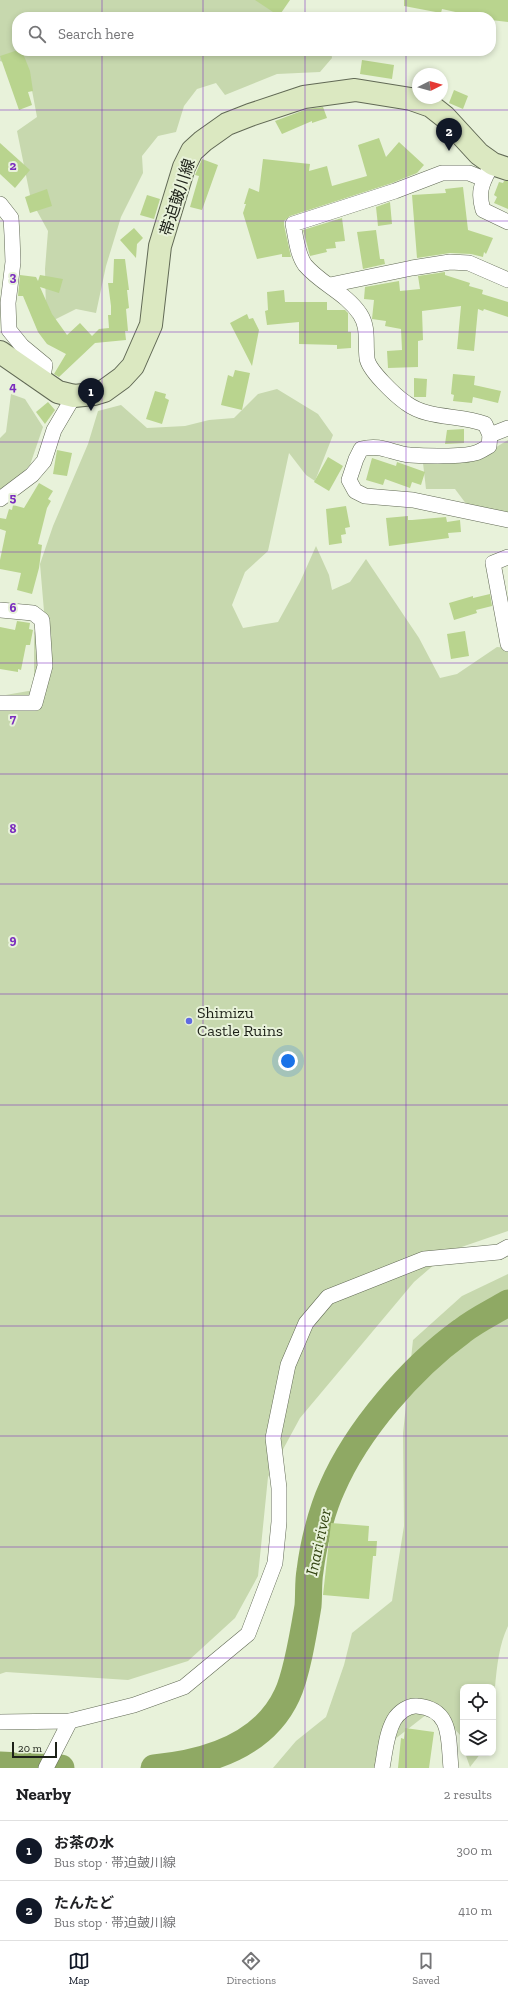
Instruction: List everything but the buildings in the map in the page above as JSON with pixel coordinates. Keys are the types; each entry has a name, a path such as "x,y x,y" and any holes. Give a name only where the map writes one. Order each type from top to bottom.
{"street":[{"name":"帯迫皷川線","path":"0,352 58,392 74,396 94,394 104,391 122,378 133,366 152,325 160,246 184,167 192,151 227,124 304,97 355,90 383,94 411,99 431,106 445,117 495,171"},
{"path":"495,171 479,197 483,210 508,222"},
{"path":"495,171 442,173 395,191 293,224 297,248 305,264 346,298 359,313 366,327 367,360 387,388 407,404 423,412 470,418 485,424 490,435 489,446 475,453 461,456 409,455 381,447 372,447 361,450 356,459 350,480 355,491 365,496 413,500 508,520"},
{"path":"0,204 11,218 13,262 8,296 9,330 22,346 45,365 42,382"},
{"path":"330,285 412,268 450,262 469,263 508,280"},
{"path":"0,499 32,475 44,461 54,430 74,396"},
{"path":"490,435 508,428"},
{"path":"508,556 493,563 508,644"},
{"path":"0,610 33,613 42,620 45,666 35,703 0,703"},
{"path":"0,1722 70,1721 134,1706 184,1687 248,1634 275,1563 279,1522 279,1488 273,1438 288,1365 306,1323 328,1297 424,1259 499,1252 508,1247"},
{"path":"382,1768 390,1729 394,1719 412,1705 426,1707 438,1712 444,1720 447,1732 451,1768"},
{"path":"46,1768 70,1721"}],"green space":[{"path":"0,0 259,0 275,12 12,12 12,56 332,56 332,58 320,72 277,74 225,95 216,83 197,89 184,106 176,132 158,136 142,156 143,173 121,217 106,266 96,313 76,309 54,320 46,312 45,269 48,231 31,200 17,131 37,117 31,85 17,67 0,61"},
{"path":"277,389 318,414 333,435 315,481 306,475 289,453 268,551 245,572 232,605 243,628 278,622 300,582 316,546 329,575 332,590 350,582 366,559 419,638 440,678 457,674 497,647 508,648 508,1231 450,1251 414,1282 300,1418 268,1477 258,1576 235,1618 188,1661 128,1680 6,1672 0,1674 0,696 34,690 34,633 44,611 40,564 53,526 88,444 98,411 121,405 147,428 185,426 209,420 234,418 258,394"},
{"path":"11,394 25,399 43,427 30,465 0,497 0,438 6,432"},
{"path":"508,440 508,514 467,505 455,489 426,489 423,463 473,461"},
{"path":"508,1274 508,1626 502,1641 495,1684 460,1684 460,1735 436,1707 390,1743 379,1768 273,1768 296,1741 326,1717 344,1665 352,1633 392,1601 404,1526 403,1433 413,1340 462,1296"},
{"path":"466,1756 479,1756 470,1767"}],"waterway":[{"name":"Inari river","path":"154,1768 193,1762 231,1749 248,1740 263,1728 277,1713 291,1686 297,1664 308,1606 309,1575 318,1529 328,1497 343,1466 356,1444 387,1402 424,1363 467,1327 508,1303"},
{"name":"Inari river","path":"0,1765 61,1768"}],"place":[{"name":"たんたど","path":"449,151"},
{"name":"お茶の水","path":"91,411"},
{"name":"Shimizu Castle Ruins","path":"189,1021"}]}
